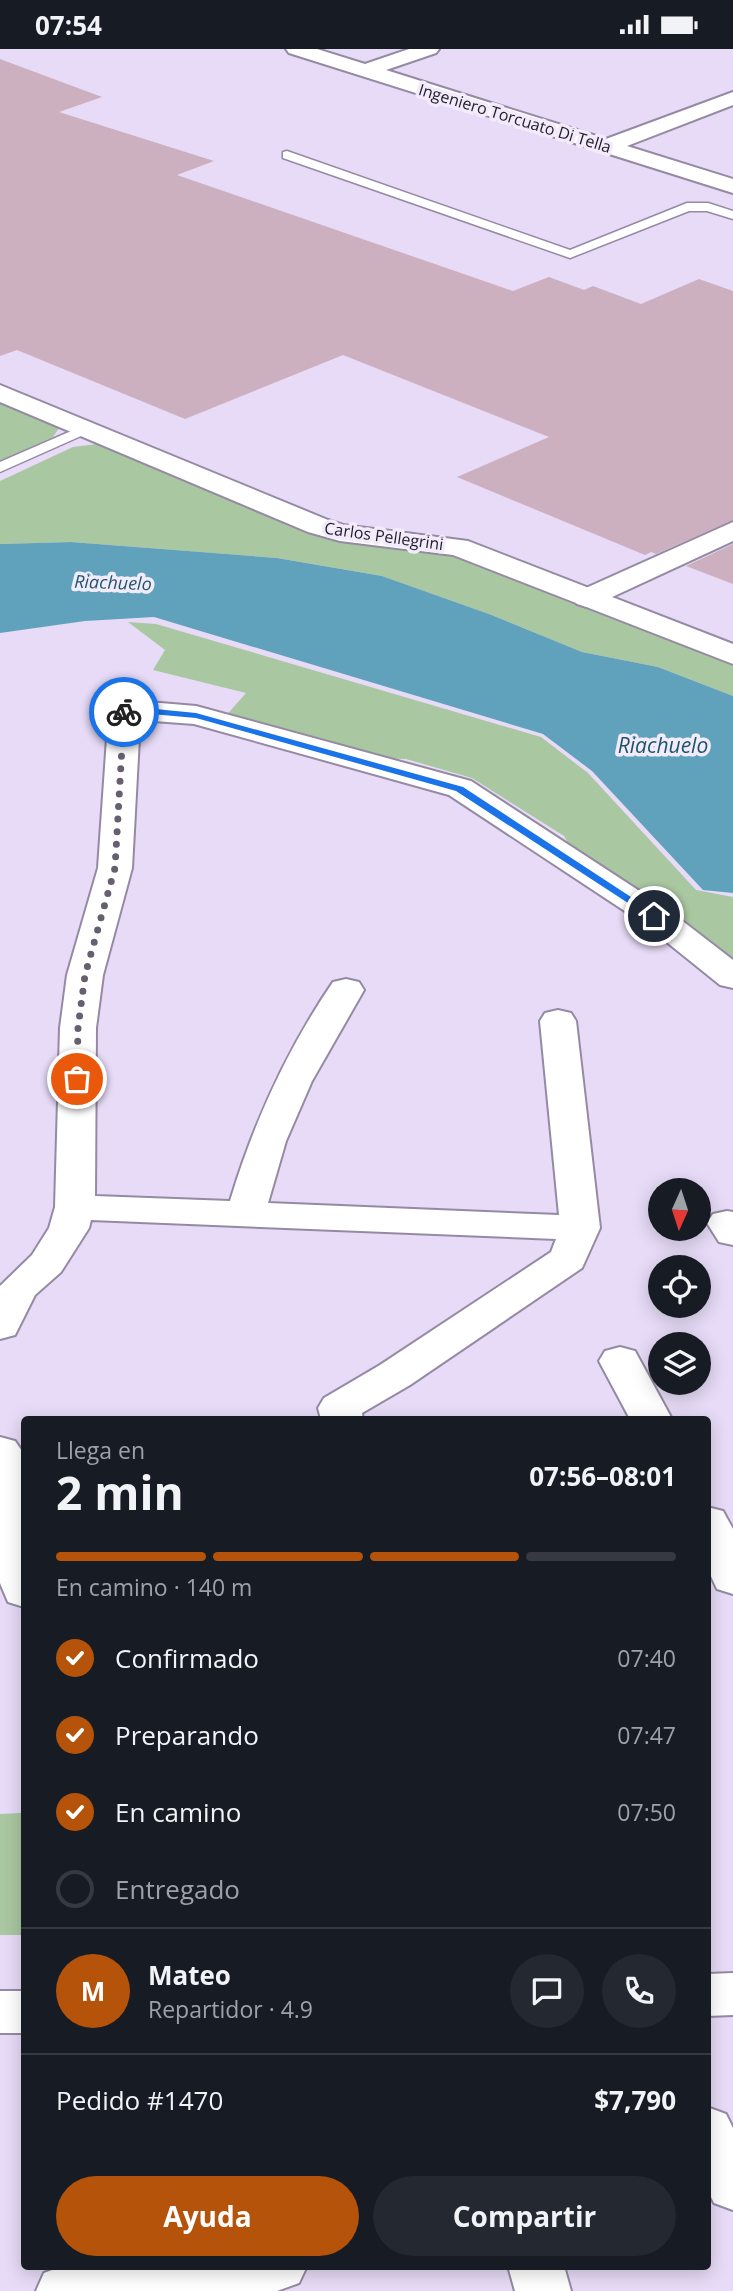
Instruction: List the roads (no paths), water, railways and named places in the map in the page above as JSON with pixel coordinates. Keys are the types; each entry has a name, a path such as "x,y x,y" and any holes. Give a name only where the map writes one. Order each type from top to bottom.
{"street":[{"name":"Ingeniero Torcuato Di Tella","path":"296,49 733,186"},
{"path":"364,71 429,49"},
{"path":"607,146 733,98"},
{"name":"Carlos Pellegrini","path":"0,393 318,526 340,533 458,547 733,655"},
{"path":"587,598 733,530"},
{"path":"0,1326 18,1289 47,1263 69,1227 75,1207 78,1028 85,975 115,868 125,709 196,715 460,789 654,916 733,977"},
{"path":"246,1212 267,1141 293,1081 346,990"},
{"path":"341,1414 568,1259 580,1228 558,1021"},
{"path":"75,1207 246,1212 580,1228"},
{"path":"620,1361 649,1416"},
{"path":"0,1451 17,1501 21,1552"},
{"path":"711,1529 725,1555 733,1578"},
{"path":"711,1995 733,1994"},
{"path":"0,2012 21,2012"},
{"path":"711,2139 733,2186"},
{"path":"64,2291 245,2270"},
{"path":"537,2270 542,2291"}],"lane":[{"path":"287,155 570,254 687,207 708,207 733,215"},
{"path":"0,468 85,429"}],"water":[{"name":"Riachuelo","path":"71,542 277,558 382,576 489,614 582,652 658,667 733,696 733,893 703,890 592,771 543,734 154,617 85,621 0,633 0,544"}]}
